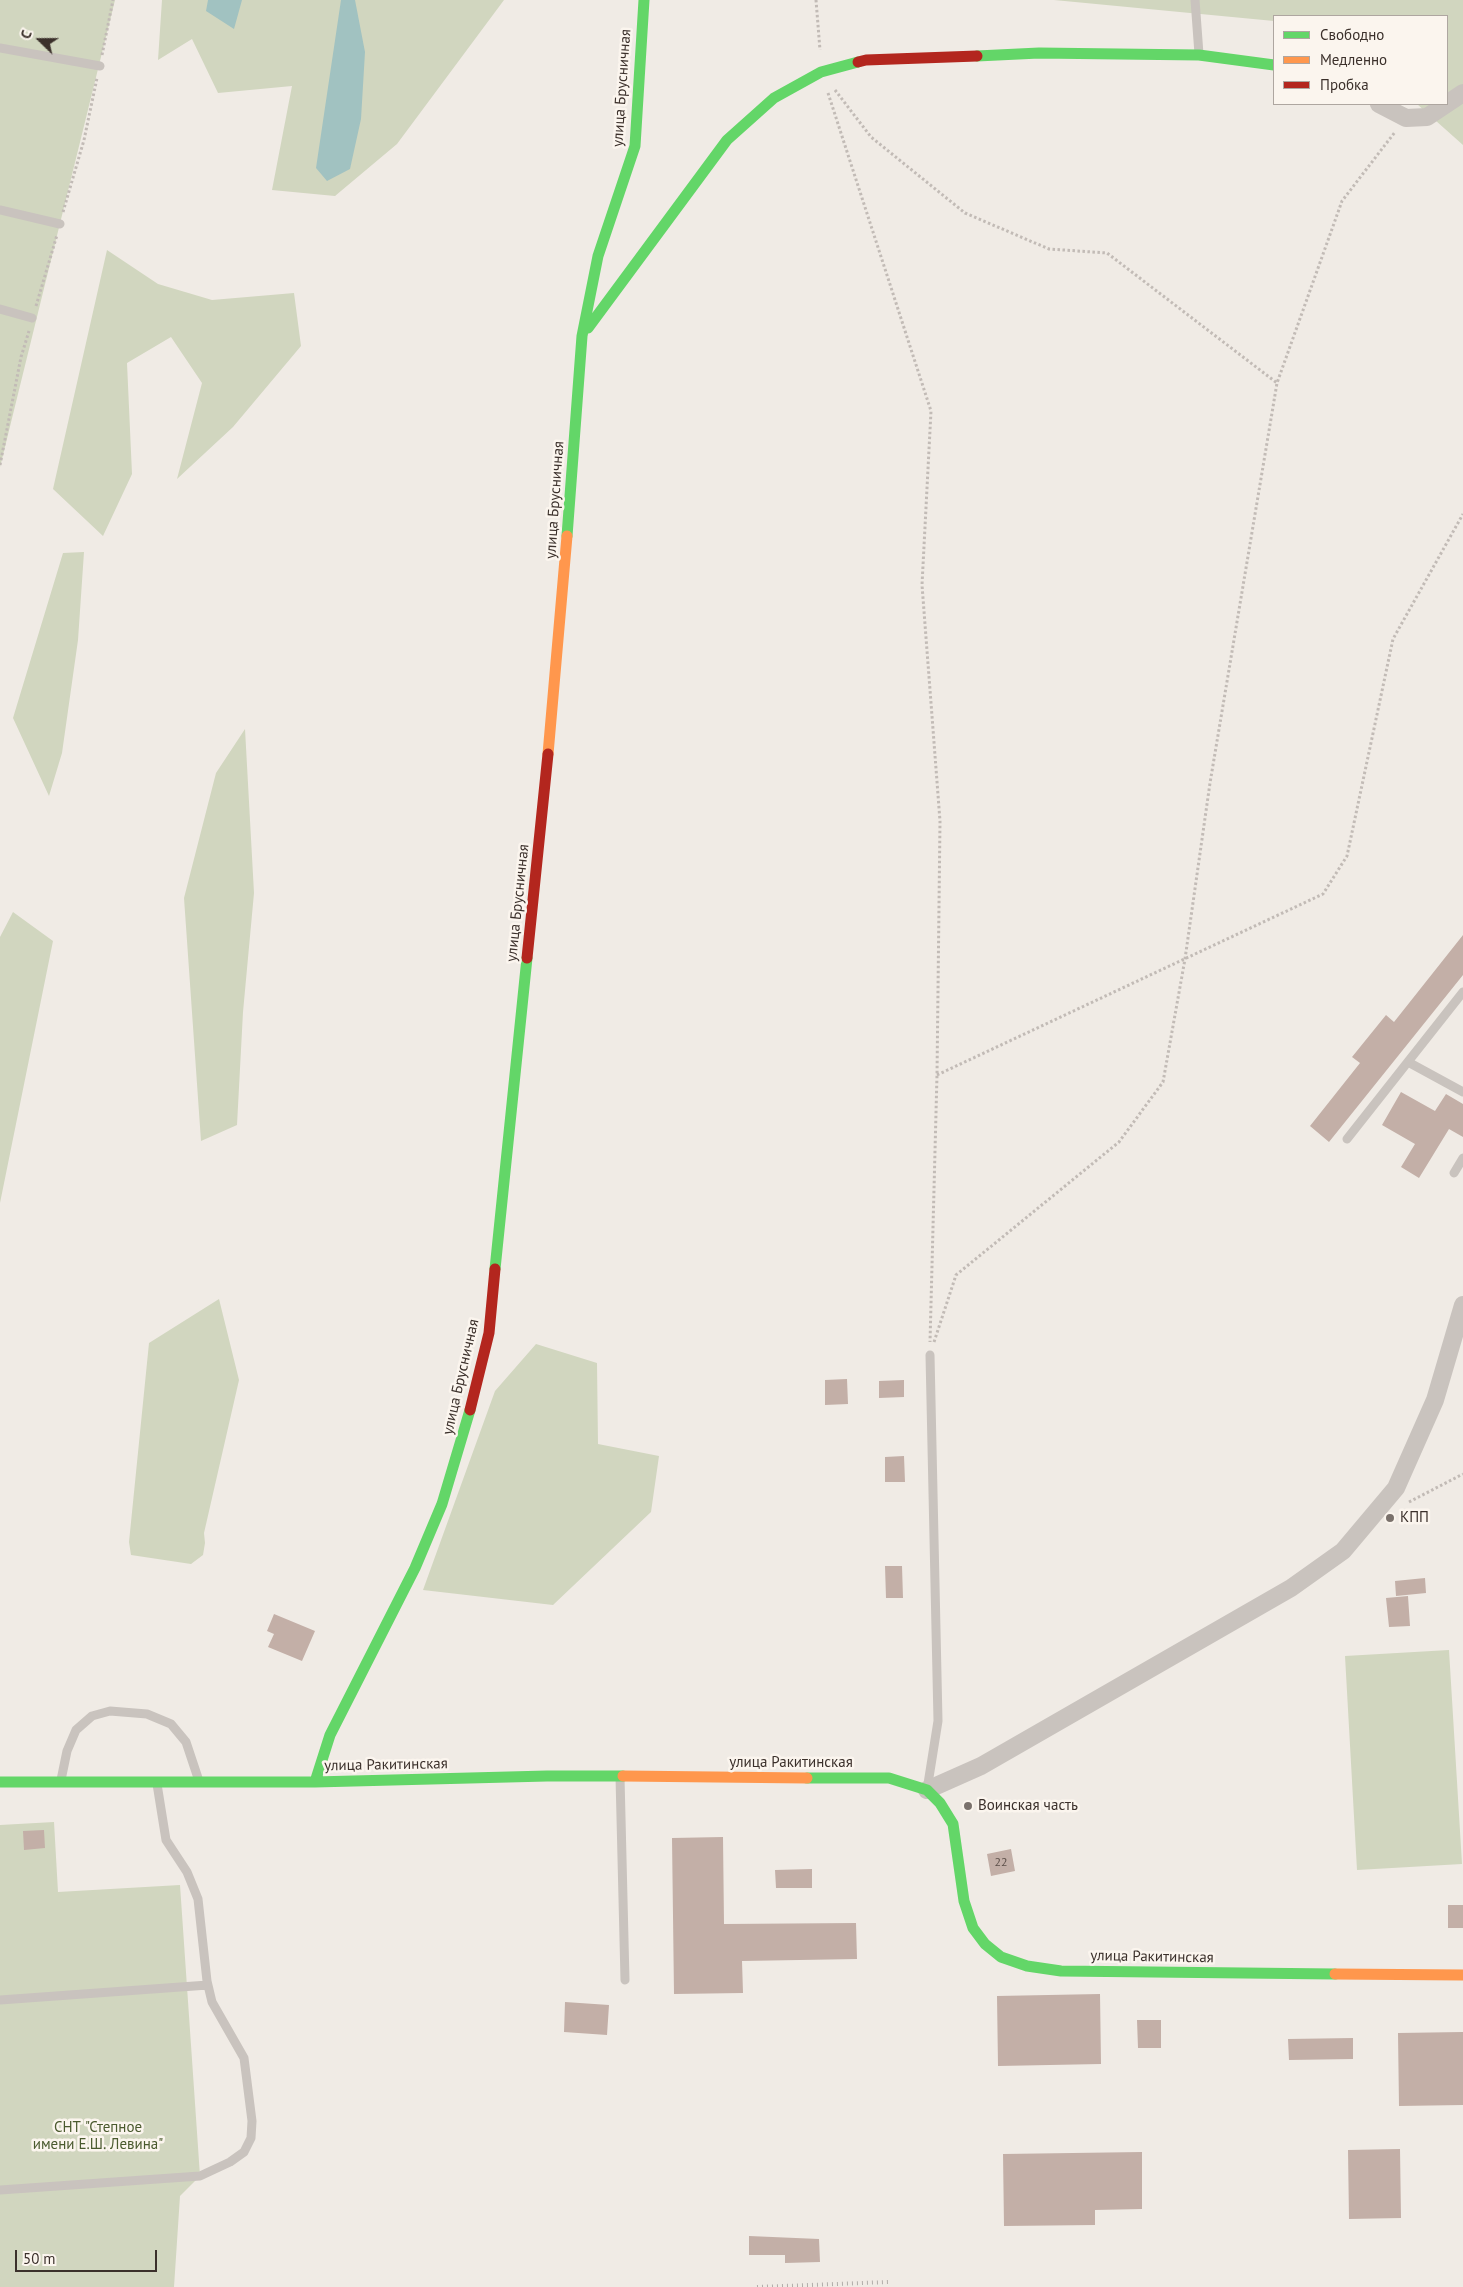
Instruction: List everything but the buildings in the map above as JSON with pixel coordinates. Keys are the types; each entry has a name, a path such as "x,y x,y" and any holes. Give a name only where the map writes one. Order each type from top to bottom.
{"street":[{"name":"улица Брусничная","path":"316,1782 330,1735 415,1568 442,1504 461,1444 489,1333 559,641 582,336 598,256 635,146 644,0"},
{"path":"582,336 638,257 727,140 774,98 821,72 866,60 1039,53 1199,55 1273,65"},
{"path":"1448,103 1463,93"},
{"path":"1380,105 1406,118 1427,118 1446,105"},
{"path":"927,1790 980,1766 1291,1588 1343,1551 1396,1488 1435,1400 1463,1305"},
{"name":"улица Ракитинская","path":"0,1782 316,1782 620,1777 888,1778 927,1790 940,1803 952,1824 964,1901 973,1928 985,1944 1001,1957 1027,1966 1061,1971 1463,1975"}],"lane":[{"path":"1195,0 1199,55"},
{"path":"0,48 100,66"},
{"path":"0,210 60,224"},
{"path":"0,309 32,318"},
{"path":"1347,1139 1463,992"},
{"path":"1408,1062 1463,1092"},
{"path":"1454,1173 1463,1158"},
{"path":"927,1790 938,1721 930,1355"},
{"path":"60,1782 67,1751 76,1730 92,1716 110,1711 147,1714 171,1724 186,1742 200,1782"},
{"path":"620,1777 625,1980"},
{"path":"0,2190 200,2176 230,2162 244,2152 251,2138 252,2121 244,2058 212,2002 208,1985 198,1899 186,1872 166,1840 157,1782"},
{"path":"0,2000 208,1985"}],"path":[{"path":"816,0 821,72 931,411 922,586 940,821 937,1075 930,1355"},
{"path":"821,72 871,137 966,213 1049,249 1107,254 1277,383"},
{"path":"930,1355 956,1275 1119,1142 1163,1082 1185,958 1210,783 1277,383 1342,202 1406,118"},
{"path":"937,1075 1323,894 1347,856 1393,639 1463,514"},
{"path":"1406,1503 1463,1474"}],"green space":[{"path":"0,0 115,0 0,467"},
{"path":"162,0 504,0 397,144 335,196 272,190 292,86 218,93 192,39 158,60"},
{"path":"1054,0 1463,0 1463,145 1418,105 1448,105 1448,15 1273,15 1273,21"},
{"path":"107,250 158,284 212,300 294,293 301,346 233,427 177,479 202,383 171,337 127,363 132,474 103,536 53,489"},
{"path":"84,552 78,640 62,753 49,796 13,718 63,553"},
{"path":"245,729 254,893 243,1012 237,1125 201,1141 184,898 216,773"},
{"path":"13,912 53,941 0,1203 0,937"},
{"path":"219,1299 239,1380 204,1533 203,1555 191,1564 131,1555 129,1542 149,1343"},
{"path":"536,1344 597,1363 598,1444 659,1456 651,1512 553,1605 423,1590 495,1391"},
{"path":"1449,1650 1462,1864 1357,1870 1345,1656"},
{"name":"СНТ \"Степное имени Е.Ш. Левина\"","path":"54,1822 58,1892 180,1885 200,2176 180,2196 174,2287 0,2287 0,1825"}],"water":[{"path":"208,0 242,0 234,29 206,11"},
{"path":"341,0 355,0 365,52 361,119 350,169 327,181 316,168"}],"railway":[{"path":"757,2287 888,2282"}],"traffic: fast":[{"path":"567,536 582,336 598,256 635,146 644,0"},
{"path":"977,56 1039,53 1199,55 1273,65"},
{"path":"588,328 727,140 774,98 821,72 858,62"},
{"path":"495,1269 527,958"},
{"path":"315,1782 330,1735 415,1568 442,1504 470,1410"},
{"path":"0,1782 315,1782 623,1776"},
{"path":"807,1778 889,1778 927,1790 940,1803 953,1824 964,1901 973,1928 985,1944 1001,1957 1027,1966 1061,1971 1335,1974"}],"traffic: slow":[{"path":"548,754 567,536"},
{"path":"623,1776 807,1778"},
{"path":"1335,1974 1463,1975"}],"traffic: jam":[{"path":"858,62 866,60 977,56"},
{"path":"527,958 548,754"},
{"path":"470,1410 489,1333 495,1269"}],"place":[{"name":"КПП","path":"1390,1518"},
{"name":"Воинская часть","path":"968,1806"}]}
